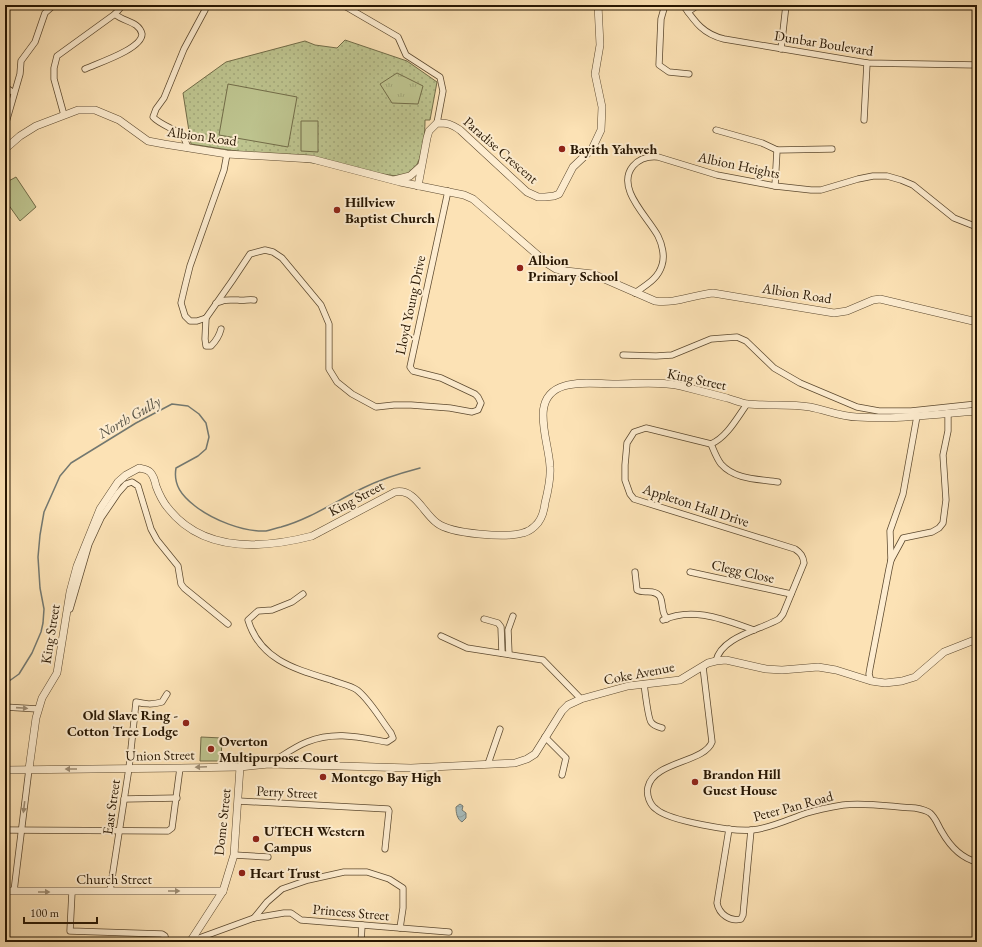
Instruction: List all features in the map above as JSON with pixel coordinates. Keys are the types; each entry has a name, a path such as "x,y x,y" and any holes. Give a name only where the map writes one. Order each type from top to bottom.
{"street":[{"path":"5,126 20,74 21,61 35,42 45,13 54,5"},
{"path":"64,115 54,80 54,68 57,56 114,14 123,5"},
{"path":"188,148 183,135 171,127 157,122 153,117 164,98 206,5"},
{"path":"343,5 398,37 406,55 440,77 443,91 437,123 429,131 415,186"},
{"name":"Paradise Crescent","path":"437,123 452,124 476,144 527,192 538,197 554,196 559,194 573,167 592,149 601,130 602,107 596,74 600,45 598,5"},
{"path":"665,5 661,19 659,65 668,72 689,74"},
{"name":"Dunbar Boulevard","path":"683,5 701,28 713,36 867,63 977,65"},
{"path":"688,12 698,5"},
{"path":"781,49 786,5"},
{"path":"85,69 131,49 140,40 142,34 138,27 114,14"},
{"path":"864,120 867,63"},
{"path":"5,87 14,93"},
{"name":"Albion Road","path":"5,149 20,136 36,126 78,110 95,110 118,120 148,141 227,154 312,159 415,186 464,194 473,199 552,267 566,271 592,274 655,301 665,303 713,292 834,313 847,311 873,300 880,299 977,322"},
{"path":"716,130 762,143 777,150 832,149"},
{"path":"775,186 777,150"},
{"path":"221,329 215,343 211,346 206,346 206,318 197,321 190,321 185,316 181,303 190,266 224,170 227,154"},
{"name":"Albion Heights","path":"634,293 651,282 658,274 662,265 663,254 661,244 657,235 631,194 628,184 630,170 639,161 650,156 658,157 717,175 775,186 821,190 858,179 873,176 887,176 901,180 912,186 954,218 977,227"},
{"path":"392,180 410,176 421,166"},
{"name":"Lloyd Young Drive","path":"206,318 250,254 266,250 273,252 282,258 321,305 329,324 329,369 337,382 352,394 376,407 411,405 444,407 472,412 478,410 481,403 475,394 440,378 413,371 410,367 448,191"},
{"path":"216,304 228,299 254,300"},
{"path":"623,355 672,355 711,339 737,337 746,341 774,368 800,383 857,407 879,411 911,411 977,404"},
{"name":"King Street","path":"14,892 36,718 42,698 57,673 70,592 74,578 100,509 118,482 126,475 139,468 150,471 161,498 176,517 197,532 211,539 226,543 263,545 297,540 312,536 395,492 400,491 410,494 436,523 444,527 466,533 515,534 524,533 536,525 544,510 550,484 550,466 543,422 543,407 548,397 554,390 565,386 580,384 668,384 747,404 811,407 856,418 917,416 977,411"},
{"path":"747,404 724,436 717,442 711,444 720,463 728,471 739,476 778,482"},
{"path":"890,560 903,538 932,532 939,528 943,523 946,500 943,455 948,431 948,413"},
{"path":"871,680 870,668 890,560 890,531 903,494 917,416"},
{"name":"Appleton Hall Drive","path":"711,444 646,428 634,432 625,452 625,480 630,494 634,499 796,549 801,553 804,563 780,619 731,641 720,651 716,661"},
{"path":"66,621 89,544 101,518 126,484 132,482 138,486 151,529 157,540 178,566 181,584 228,624"},
{"path":"635,572 637,590 642,593 650,592 658,594 662,598 665,619 691,614 714,617 754,630"},
{"name":"Clegg Close","path":"690,572 791,594"},
{"path":"269,764 306,742 332,735 358,736 387,742 393,738 391,733 365,698 356,689 291,667 263,648 252,633 248,620 258,611 272,610 292,602 303,594"},
{"path":"509,654 508,630 513,616"},
{"path":"484,619 498,623 501,627 502,653"},
{"path":"441,636 468,648 543,660 581,699"},
{"name":"Coke Avenue","path":"411,768 515,763 527,759 535,754 562,711 568,705 581,699 628,686 680,680 716,661 726,660 766,669 782,670 818,667 836,670 885,683 902,681 914,677 944,652 977,639"},
{"name":"Peter Pan Road","path":"703,667 712,742 708,749 670,766 651,781 648,787 648,796 656,809 666,816 679,820 729,829 751,830 776,825 807,813 845,805 916,808 931,814 947,841 964,857 977,862"},
{"path":"644,684 651,722 662,728"},
{"name":"East Street","path":"110,891 129,768 136,702 157,704 162,702 166,694"},
{"path":"5,706 38,709"},
{"path":"488,764 500,729"},
{"path":"545,737 566,758 562,775"},
{"name":"Union Street","path":"5,770 240,767 269,764 411,768"},
{"name":"Dome Street","path":"190,941 223,891 234,855 240,767"},
{"path":"5,830 170,830 172,828 177,798 180,768"},
{"path":"124,799 177,798"},
{"name":"Perry Street","path":"238,801 388,809 390,811 385,849"},
{"path":"729,829 717,903 722,914 726,917 737,920 741,919 743,915 751,830"},
{"path":"234,855 268,857"},
{"name":"Princess Street","path":"254,918 267,902 282,889 308,880 344,872 367,872 388,879 403,888 403,908 400,928"},
{"name":"Church Street","path":"5,891 223,891"},
{"path":"72,892 70,931 162,934 165,936 166,942"},
{"name":"Princess Street","path":"190,941 254,918 284,913 291,913 301,920 449,932"},
{"path":"361,942 362,925"}],"green space":[{"path":"345,40 407,61 437,82 430,120 425,120 424,142 420,157 413,170 408,174 396,176 191,144 183,93 226,62 305,41 315,45 337,48"},
{"path":"397,73 423,86 418,104 392,103 380,84"},
{"path":"228,84 297,97 288,147 219,135"},
{"path":"301,121 318,121 318,152 301,151"},
{"path":"16,177 36,207 20,221 5,200 5,183"},
{"name":"Overton Multipurpose Court","path":"201,737 222,738 221,761 200,761"}],"water":[{"path":"460,804 463,806 462,810 466,813 466,818 462,822 458,818 456,811 456,807"}],"waterway":[{"name":"North Gully","path":"5,684 19,674 32,653 41,632 44,609 40,588 38,557 40,535 44,512 60,476 71,463 136,423 172,404 188,406 199,414 206,423 209,437 206,449 198,456 176,468 175,474 177,485 182,494 202,511 210,516 238,527 257,531 266,531 292,524 313,515 370,485 391,476 420,468"}],"place":[{"name":"Bayith Yahweh","path":"562,149"},
{"name":"Hillview Baptist Church","path":"337,210"},
{"name":"Albion Primary School","path":"520,268"},
{"name":"Old Slave Ring - Cotton Tree Lodge","path":"186,723"},
{"name":"Overton Multipurpose Court","path":"211,749"},
{"name":"Montego Bay High","path":"323,777"},
{"name":"Brandon Hill Guest House","path":"695,782"},
{"name":"UTECH Western Campus","path":"256,839"},
{"name":"Heart Trust","path":"242,873"}]}
